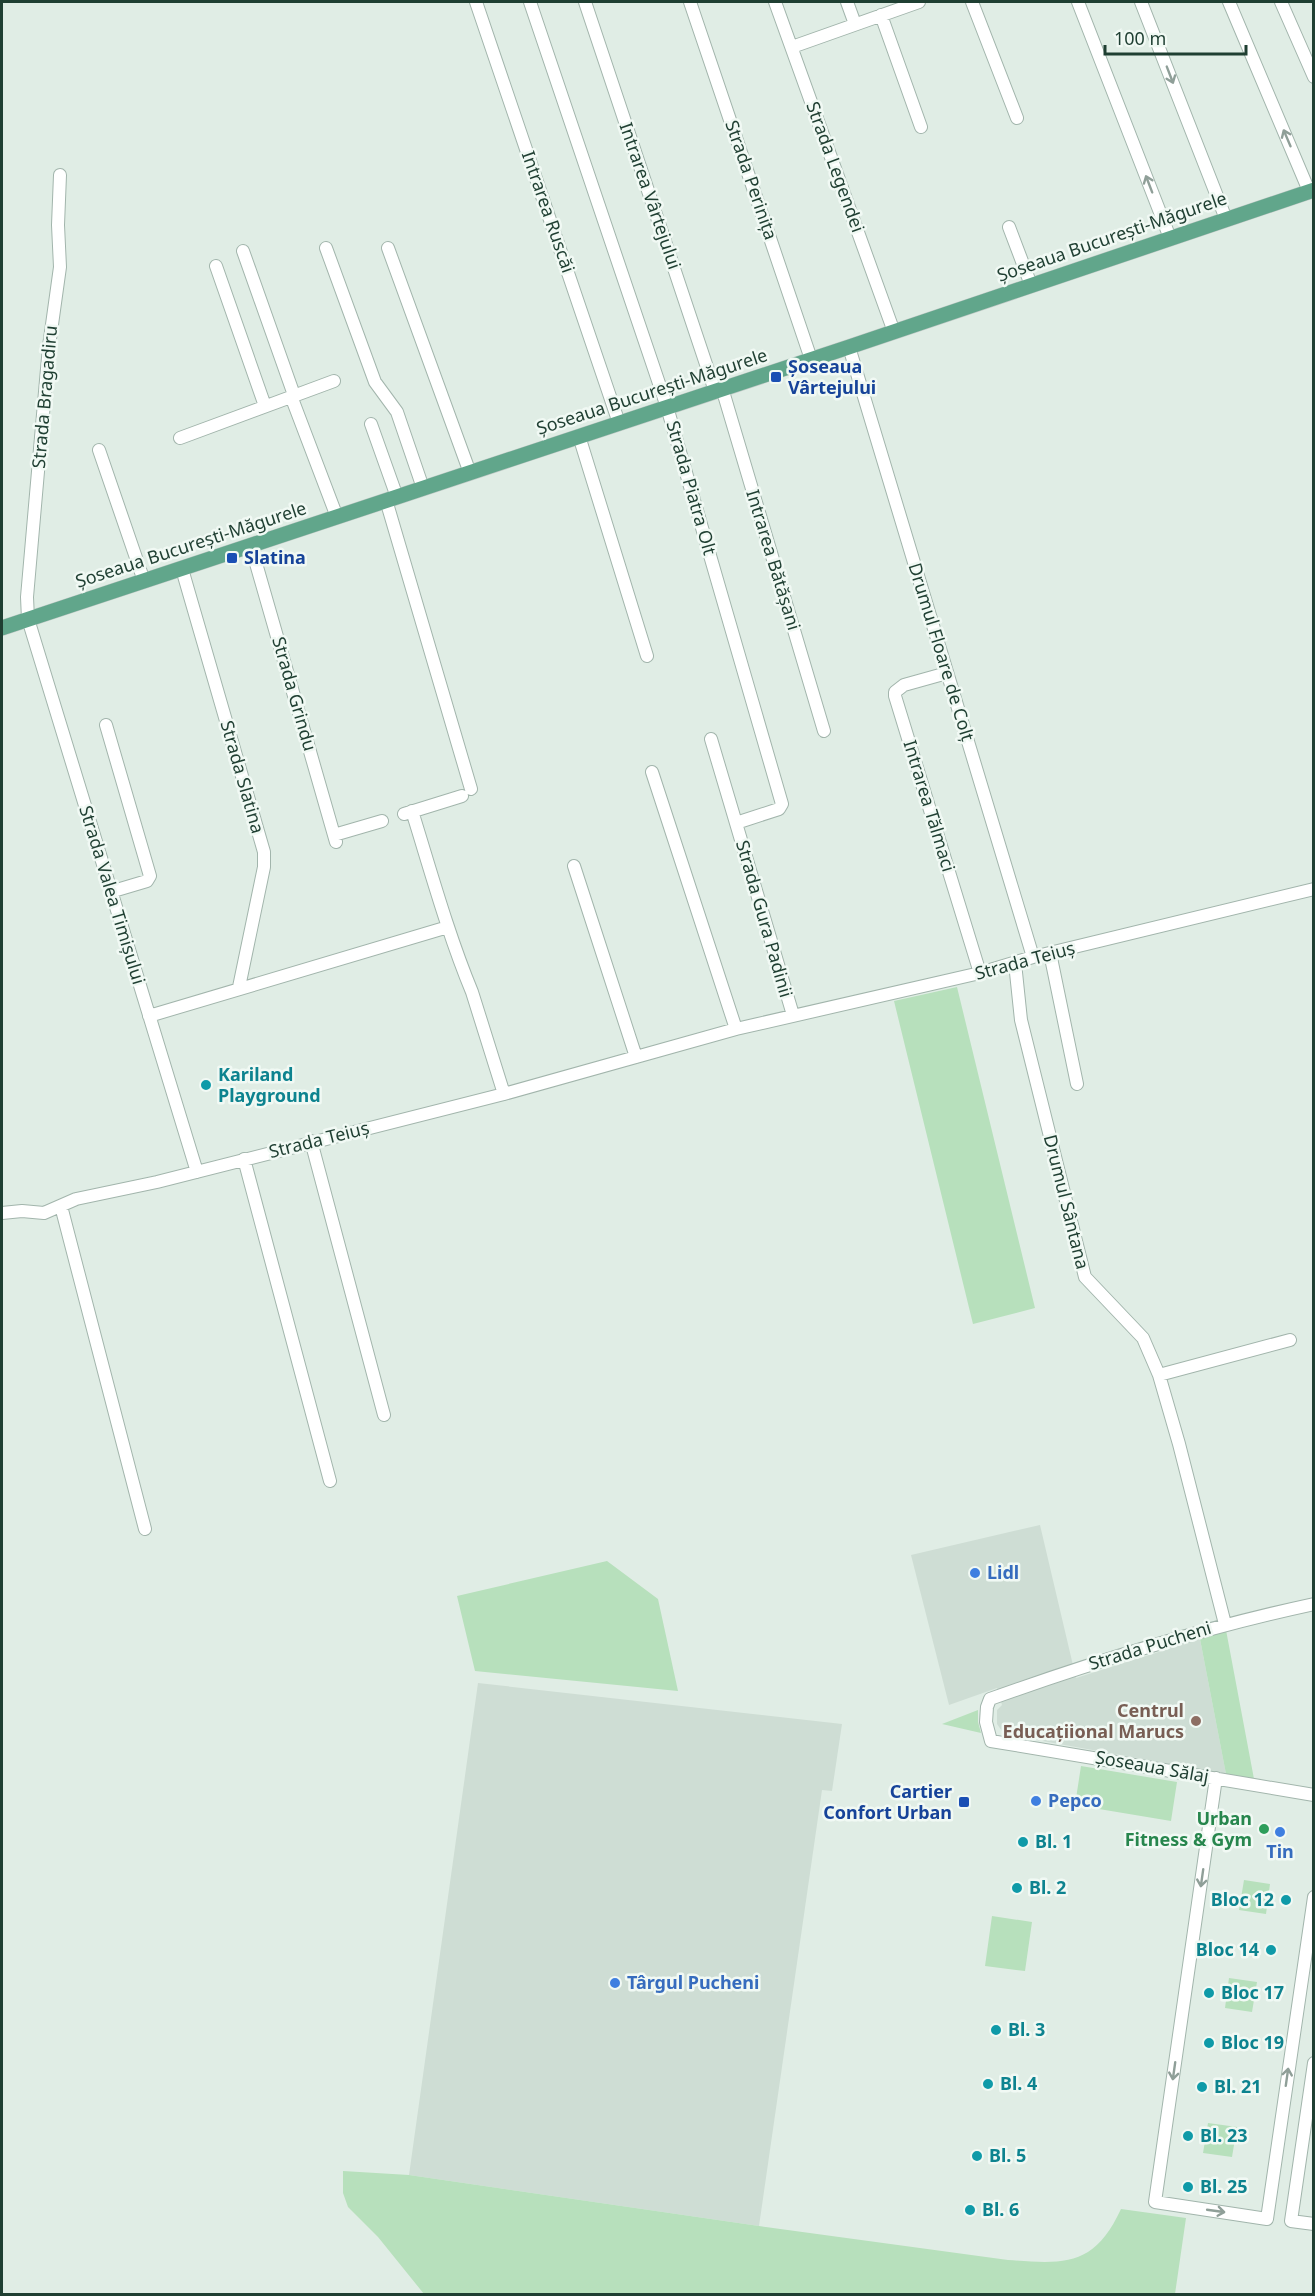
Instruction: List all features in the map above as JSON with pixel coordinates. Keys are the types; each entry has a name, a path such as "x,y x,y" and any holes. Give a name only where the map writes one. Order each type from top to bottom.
{"main road":[{"name":"Șoseaua București-Măgurele","path":"2,628 1311,191"}],"street":[{"name":"Intrarea Ruscăi","path":"476,2 620,423"},
{"name":"Strada Piatra Olt","path":"530,2 667,407 782,807"},
{"name":"Intrarea Vârtejului","path":"585,2 719,389"},
{"name":"Strada Perinița","path":"690,2 811,359"},
{"name":"Strada Legendei","path":"775,2 894,332"},
{"path":"847,2 855,24"},
{"path":"792,47 855,24 884,10 919,2"},
{"path":"972,2 1017,118"},
{"path":"1078,2 1170,238"},
{"path":"1140,2 1226,219"},
{"path":"1229,2 1311,191"},
{"path":"1281,2 1314,77"},
{"path":"884,10 921,127"},
{"name":"Strada Bragadiru","path":"28,619 27,597 49,346 60,267 57,225 60,175"},
{"path":"1009,226 1031,285"},
{"path":"326,248 375,382 397,412 423,488"},
{"path":"388,248 470,473"},
{"path":"243,251 292,396 337,517"},
{"path":"216,266 265,406"},
{"name":"Drumul Floare de Colț","path":"849,347 1033,957"},
{"path":"180,438 334,381"},
{"name":"Intrarea Bătășani","path":"719,389 824,731"},
{"path":"371,424 423,653"},
{"path":"579,436 647,656"},
{"path":"99,450 144,581"},
{"path":"387,500 466,793 408,813 466,981 472,992 504,1094"},
{"name":"Strada Grindu","path":"251,546 335,838 382,821"},
{"name":"Strada Slatina","path":"182,569 264,852 264,867 239,987"},
{"name":"Strada Valea Timișului","path":"28,619 197,1172"},
{"name":"Intrarea Tălmaci","path":"947,673 904,685 895,692 895,696 980,973"},
{"path":"106,724 150,876 147,880 110,892"},
{"name":"Strada Gura Padinii","path":"711,739 793,1015"},
{"path":"652,772 736,1029"},
{"name":"Strada Gura Padinii","path":"736,823 782,807"},
{"path":"574,866 636,1057"},
{"name":"Strada Teiuș","path":"2,1214 22,1211 40,1214 86,1197 197,1172 504,1094 736,1029 980,973 1033,957 1314,889"},
{"path":"149,1016 239,987 448,927"},
{"path":"1050,953 1077,1084"},
{"name":"Drumul Sântana","path":"1015,963 1021,1020 1085,1277 1143,1338 1159,1375 1225,1624"},
{"path":"311,1142 384,1415"},
{"path":"244,1159 330,1481"},
{"path":"61,1206 145,1529"},
{"path":"1159,1375 1290,1340"},
{"name":"Strada Pucheni","path":"991,1741 986,1714 990,1699 1068,1671 1225,1624 1314,1604"},
{"name":"Șoseaua Sălaj","path":"991,1741 1314,1795"},
{"path":"1216,1778 1155,2202 1267,2219 1314,1897"},
{"path":"1314,2063 1291,2221 1314,2224"}],"shaded area":[{"path":"1040,1525 1076,1678 1200,1639 1226,1774 1004,1734 997,1724 997,1710 1002,1705 997,1688 949,1705 911,1555"},
{"name":"Târgul Pucheni","path":"478,1683 842,1724 832,1791 822,1790 759,2226 409,2175"}],"green space":[{"path":"957,987 1035,1308 973,1324 894,1001"},
{"path":"607,1561 658,1599 678,1691 475,1671 457,1596"},
{"path":"1226,1630 1254,1779 1226,1774 1200,1639"},
{"path":"978,1710 981,1733 942,1724"},
{"path":"1081,1766 1177,1782 1171,1821 1075,1805"},
{"path":"1244,1880 1270,1884 1266,1914 1239,1910"},
{"path":"992,1916 1032,1922 1025,1971 985,1966"},
{"path":"1229,1978 1257,1982 1252,2012 1225,2008"},
{"path":"1208,2123 1237,2127 1232,2157 1203,2153"},
{"path":"343,2171 409,2175 1008,2260 1046,2262 1076,2258 1100,2242 1121,2209 1186,2218 1175,2294 424,2294 378,2237 348,2207 343,2193"}],"place":[{"name":"Șoseaua Vârtejului","path":"776,377"},
{"name":"Slatina","path":"232,558"},
{"name":"Kariland Playground","path":"206,1085"},
{"name":"Lidl","path":"975,1573"},
{"name":"Centrul Educațiional Marucs","path":"1196,1721"},
{"name":"Pepco","path":"1036,1801"},
{"name":"Cartier Confort Urban","path":"964,1802"},
{"name":"Urban Fitness & Gym","path":"1264,1829"},
{"name":"Tin","path":"1280,1832"},
{"name":"Bl. 1","path":"1023,1842"},
{"name":"Bl. 2","path":"1017,1888"},
{"name":"Bloc 12","path":"1286,1900"},
{"name":"Bloc 14","path":"1271,1950"},
{"name":"Târgul Pucheni","path":"615,1983"},
{"name":"Bloc 17","path":"1209,1993"},
{"name":"Bl. 3","path":"996,2030"},
{"name":"Bloc 19","path":"1209,2043"},
{"name":"Bl. 4","path":"988,2084"},
{"name":"Bl. 21","path":"1202,2087"},
{"name":"Bl. 23","path":"1188,2136"},
{"name":"Bl. 5","path":"977,2156"},
{"name":"Bl. 25","path":"1188,2187"},
{"name":"Bl. 6","path":"970,2210"}]}
